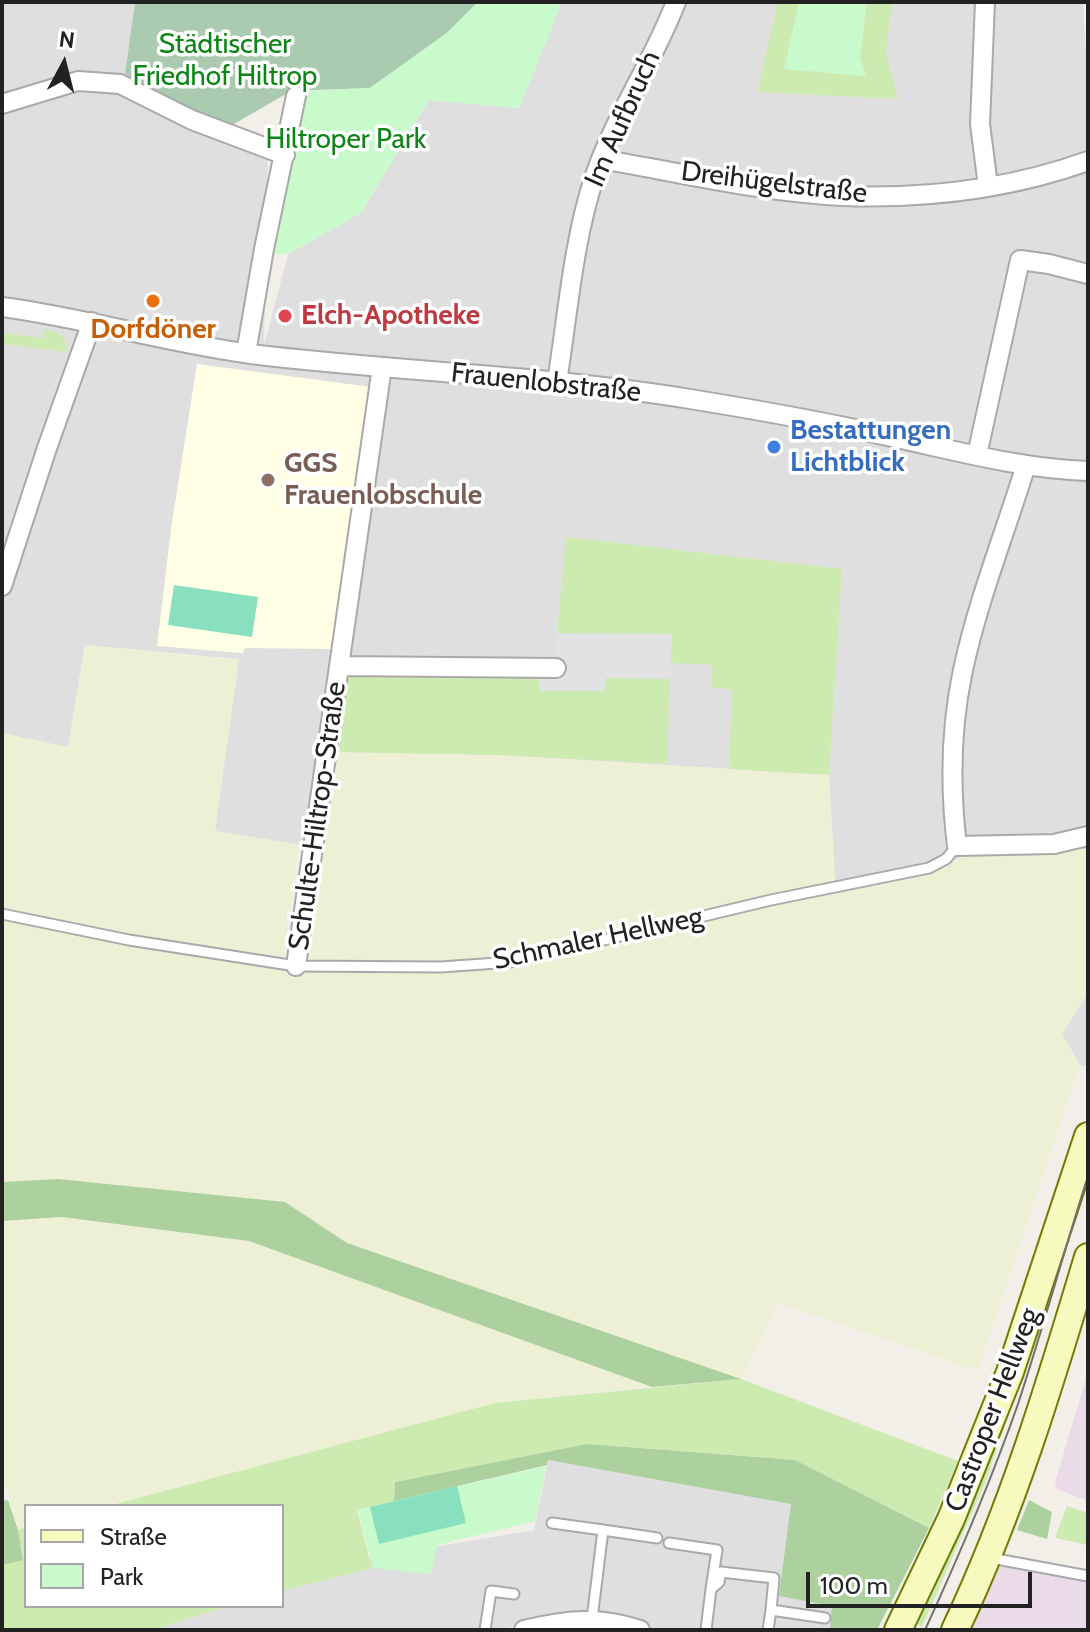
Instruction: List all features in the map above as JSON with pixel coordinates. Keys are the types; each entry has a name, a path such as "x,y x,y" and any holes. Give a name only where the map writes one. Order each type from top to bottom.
{"main road":[{"name":"Castroper Hellweg","path":"898,1630 951,1519 1010,1372 1080,1186 1088,1136"},
{"name":"Castroper Hellweg","path":"955,1630 1034,1435 1088,1257"}],"street":[{"name":"Im Aufbruch","path":"557,382 583,219 601,159 676,2"},
{"path":"985,2 980,124 988,186"},
{"path":"2,104 78,81 120,84 192,120 285,155"},
{"path":"246,353 296,96"},
{"name":"Dreihügelstraße","path":"601,159 796,192 841,196 886,196 988,186 1028,180 1088,161"},
{"path":"977,455 1020,260 1088,274"},
{"name":"Frauenlobstraße","path":"2,307 246,353 557,382 768,412 1026,465 1088,471"},
{"path":"2,586 92,322"},
{"name":"Schulte-Hiltrop-Straße","path":"296,966 382,367"},
{"path":"1026,465 963,672 954,745 957,846 1054,844 1088,836"},
{"name":"Schulte-Hiltrop-Straße","path":"340,666 556,668"},
{"path":"524,1630 592,1619 640,1630"}],"lane":[{"name":"Schmaler Hellweg","path":"2,914 129,940 296,966 441,967 511,962 771,900 929,868 946,859 957,846"},
{"path":"552,1523 657,1538"},
{"path":"592,1619 603,1530"},
{"path":"669,1543 717,1550 706,1630"},
{"path":"987,1557 1088,1576"},
{"path":"711,1589 719,1582 721,1572 774,1578 768,1630"},
{"path":"485,1630 491,1591 514,1594"},
{"path":"771,1610 825,1618"}],"shaded area":[{"path":"2,2 135,2 125,74 268,144 264,346 288,254 361,213 429,100 519,108 562,2 1083,2 1088,91 1088,849 973,852 933,870 835,892 829,775 499,755 335,752 321,848 215,831 238,659 85,645 68,748 2,733"},
{"name":"GGS Frauenlobschule","path":"197,364 371,387 331,649 245,648 243,653 157,646 171,529"},
{"path":"557,633 672,634 670,679 605,678 605,691 539,691 539,672 556,672"},
{"path":"85,645 239,660 215,831 299,845 281,971 304,974 334,752 499,755 829,775 836,892 933,870 973,852 1088,849 1088,993 1062,1034 1080,1065 978,1371 778,1303 741,1379 347,1243 285,1202 58,1179 2,1182 2,733 68,747"},
{"path":"1088,993 1088,1066 1080,1065 1062,1034"},
{"path":"62,1217 249,1241 652,1387 495,1403 116,1504 24,1504 24,1528 18,1530 2,1472 2,1221"},
{"path":"1088,1371 1088,1501 1057,1489 1055,1482"},
{"path":"548,1460 792,1504 780,1596 833,1606 830,1630 655,1630 643,1624 556,1616 499,1630 154,1630 222,1608 284,1608 284,1590 371,1568 369,1558 534,1530"},
{"path":"999,1556 1088,1572 1088,1630 971,1630"}],"green space":[{"name":"Städtischer Friedhof Hiltrop","path":"135,2 478,2 447,33 370,88 291,91 227,128 125,74"},
{"name":"Hiltroper Park","path":"478,2 562,2 519,108 429,100 361,213 288,254 273,254 303,91 370,88 447,33"},
{"path":"778,2 799,2 784,69 866,75 860,57 867,2 892,2 886,53 898,99 757,92"},
{"path":"799,2 867,2 860,57 866,76 784,69"},
{"path":"45,329 57,332 65,339 67,352 2,344 2,333 43,338"},
{"path":"566,537 842,569 829,775 729,769 732,690 712,687 712,665 671,663 671,634 557,633"},
{"path":"174,585 258,597 252,637 168,625"},
{"path":"348,676 539,679 540,691 604,691 605,678 670,679 667,764 499,755 334,752 344,682"},
{"path":"58,1179 285,1202 347,1243 741,1379 652,1387 249,1241 62,1217 2,1221 2,1182"},
{"path":"1049,1296 986,1481 922,1627 916,1623 948,1557 958,1519"},
{"path":"741,1379 958,1461 929,1528 795,1460 587,1444 395,1482 394,1501 357,1510 372,1568 284,1590 284,1504 116,1504 495,1403"},
{"path":"587,1444 795,1460 929,1528 877,1630 830,1630 832,1606 779,1596 791,1504 548,1460 547,1465 394,1501 395,1482"},
{"path":"546,1466 535,1521 437,1545 431,1574 373,1568 358,1510"},
{"path":"457,1486 466,1523 379,1544 370,1507"},
{"path":"8,1500 18,1530 23,1560 2,1565 2,1501"},
{"path":"1029,1500 1052,1512 1047,1539 1017,1530"},
{"path":"1067,1506 1088,1513 1088,1545 1055,1538"},
{"path":"24,1528 24,1608 222,1608 154,1630 2,1630 2,1565 23,1559 18,1530"}],"tram line":[{"path":"925,1630 974,1518 1018,1404 1088,1176"}],"place":[{"name":"Dorfdöner","path":"153,301"},
{"name":"Elch-Apotheke","path":"285,316"},
{"name":"Bestattungen Lichtblick","path":"774,447"},
{"name":"GGS Frauenlobschule","path":"268,480"}]}
